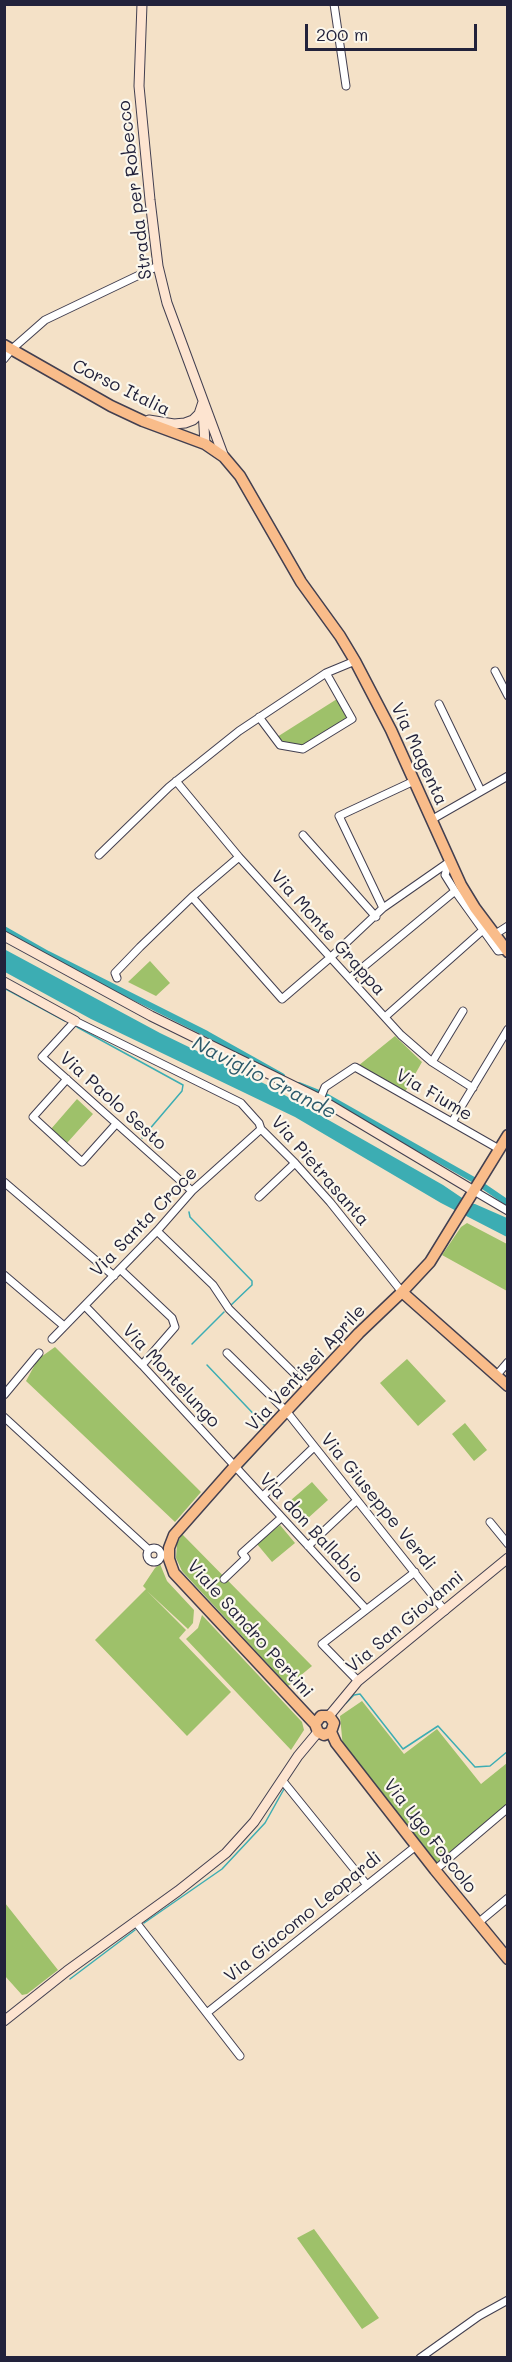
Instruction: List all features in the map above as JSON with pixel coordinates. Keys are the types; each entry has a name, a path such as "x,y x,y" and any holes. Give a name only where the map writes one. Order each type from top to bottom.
{"main road":[{"name":"Corso Italia","path":"8,347 111,406 143,421 201,441 224,457"},
{"name":"Via Magenta","path":"224,457 240,476 301,582 355,661 381,710 449,862 475,908 506,951"},
{"name":"Via Ventisei Aprile","path":"234,1467 358,1333 430,1262 507,1135"},
{"path":"416,1277 412,1291 416,1303"},
{"path":"402,1292 507,1386"},
{"name":"Viale Sandro Pertini","path":"234,1467 174,1535 165,1553 174,1573 317,1728"},
{"path":"321,1716 329,1716 334,1723 331,1732 324,1735 317,1728 321,1716"},
{"name":"Via Ugo Foscolo","path":"331,1732 336,1743 507,1959"}],"street":[{"name":"Strada per Robecco","path":"142,4 140,86 158,266 167,303 224,457"},
{"path":"334,4 346,86"},
{"path":"4,359 8,347 45,320 158,266"},
{"name":"Strada per Robecco","path":"201,441 203,402"},
{"path":"143,421 149,419 174,424 185,423 193,420 199,414 203,402"},
{"path":"201,441 213,427"},
{"path":"99,855 176,781 259,717 326,673 355,661"},
{"path":"495,671 507,696"},
{"path":"259,717 280,746 303,749 352,719 326,673"},
{"path":"439,704 481,791"},
{"path":"431,820 507,776"},
{"name":"Via Monte Grappa","path":"176,781 239,857 401,1035 432,1062 473,1088"},
{"path":"383,908 339,816 414,781"},
{"path":"303,835 376,916"},
{"path":"117,978 115,973 192,897 239,857"},
{"path":"192,897 282,999 383,908 449,862"},
{"path":"435,872 445,875 449,862"},
{"name":"Via Magenta","path":"445,875 498,951 506,951"},
{"path":"350,978 454,891"},
{"path":"494,936 507,926"},
{"path":"385,1017 483,930"},
{"path":"4,936 151,1016 321,1096 472,1194 507,1211"},
{"path":"4,982 75,1021"},
{"path":"432,1062 463,1011"},
{"name":"Via Paolo Sesto","path":"75,1021 42,1058 192,1191"},
{"name":"Via Pietrasanta","path":"75,1021 241,1104 259,1123 261,1130 295,1163 402,1292"},
{"path":"452,1122 507,1029"},
{"name":"Via Fiume","path":"321,1096 325,1087 355,1067 499,1149"},
{"path":"67,1079 33,1117 82,1162 116,1124"},
{"name":"Via Santa Croce","path":"52,1339 121,1270 192,1191 261,1130"},
{"path":"259,1197 295,1163"},
{"path":"4,1182 114,1276"},
{"path":"157,1231 213,1285 229,1309 309,1388"},
{"path":"121,1270 172,1318 175,1327 142,1365"},
{"path":"4,1275 64,1326"},
{"path":"391,1278 395,1293 393,1300"},
{"name":"Via Montelungo","path":"85,1306 234,1467"},
{"path":"4,1395 39,1353"},
{"name":"Via Giuseppe Verdi","path":"227,1353 287,1412 446,1611"},
{"path":"496,1376 507,1362"},
{"path":"4,1417 149,1550 157,1549 165,1553 159,1560 153,1562 147,1556 149,1550"},
{"path":"263,1496 314,1447"},
{"name":"Via don Ballabio","path":"234,1467 366,1609"},
{"path":"308,1546 356,1501"},
{"path":"224,1579 246,1558 242,1553 281,1518"},
{"path":"490,1522 507,1544"},
{"name":"Via San Giovanni","path":"329,1716 358,1681 446,1611 507,1558"},
{"path":"358,1681 322,1644 415,1572"},
{"path":"4,2021 67,1971 203,1873 232,1847 254,1822 317,1728"},
{"path":"282,1780 367,1885"},
{"path":"435,1870 507,1808"},
{"name":"Via Giacomo Leopardi","path":"208,2012 416,1846"},
{"path":"478,1923 507,1898"},
{"path":"135,1921 240,2056"},
{"path":"420,2358 479,2316 507,2300"}],"green space":[{"path":"337,699 349,719 303,746 284,743 277,737"},
{"path":"150,961 170,983 156,996 128,982"},
{"path":"395,1036 422,1062 405,1092 358,1066"},
{"path":"77,1099 93,1114 67,1143 51,1129"},
{"path":"467,1223 507,1244 507,1291 442,1255 461,1227"},
{"path":"55,1347 201,1492 175,1522 26,1381 38,1359"},
{"path":"407,1359 446,1401 418,1426 380,1383"},
{"path":"465,1423 487,1450 474,1461 452,1434"},
{"path":"312,1482 328,1500 307,1519 291,1500"},
{"path":"280,1525 295,1543 272,1562 257,1544"},
{"path":"182,1534 312,1666 288,1686 182,1571 176,1558 177,1544"},
{"path":"160,1564 167,1581 194,1610 193,1623 188,1629 147,1591 186,1630 179,1638 231,1692 187,1736 95,1640 146,1589 143,1586"},
{"path":"202,1615 302,1722 304,1730 291,1750 186,1639 198,1628"},
{"path":"362,1701 404,1754 437,1729 481,1784 507,1763 507,1804 436,1864 343,1748 340,1716"},
{"path":"5,1903 58,1970 27,1994 22,1995 5,1976"},
{"path":"314,2229 379,2318 362,2329 297,2238"}],"water":[{"path":"4,949 160,1033 265,1084 443,1185 471,1204 507,1218 507,1237 441,1203 295,1117 91,1019 5,972"}],"waterway":[{"name":"Naviglio Grande","path":"4,929 48,954 207,1034 282,1076"},
{"path":"4,988 65,1021"},
{"path":"77,1027 183,1085 182,1091 142,1138"},
{"name":"Naviglio Grande","path":"299,1085 324,1095 474,1180"},
{"path":"483,1186 508,1203"},
{"path":"189,1212 190,1217 252,1281 252,1285 230,1306"},
{"path":"192,1344 224,1312"},
{"path":"207,1365 266,1427"},
{"path":"241,1468 273,1433"},
{"path":"346,1703 354,1695 360,1694 403,1749 438,1726 475,1767 490,1766 508,1751"},
{"path":"144,1923 222,1869 265,1823 284,1789"},
{"path":"70,1979 135,1930"}]}
